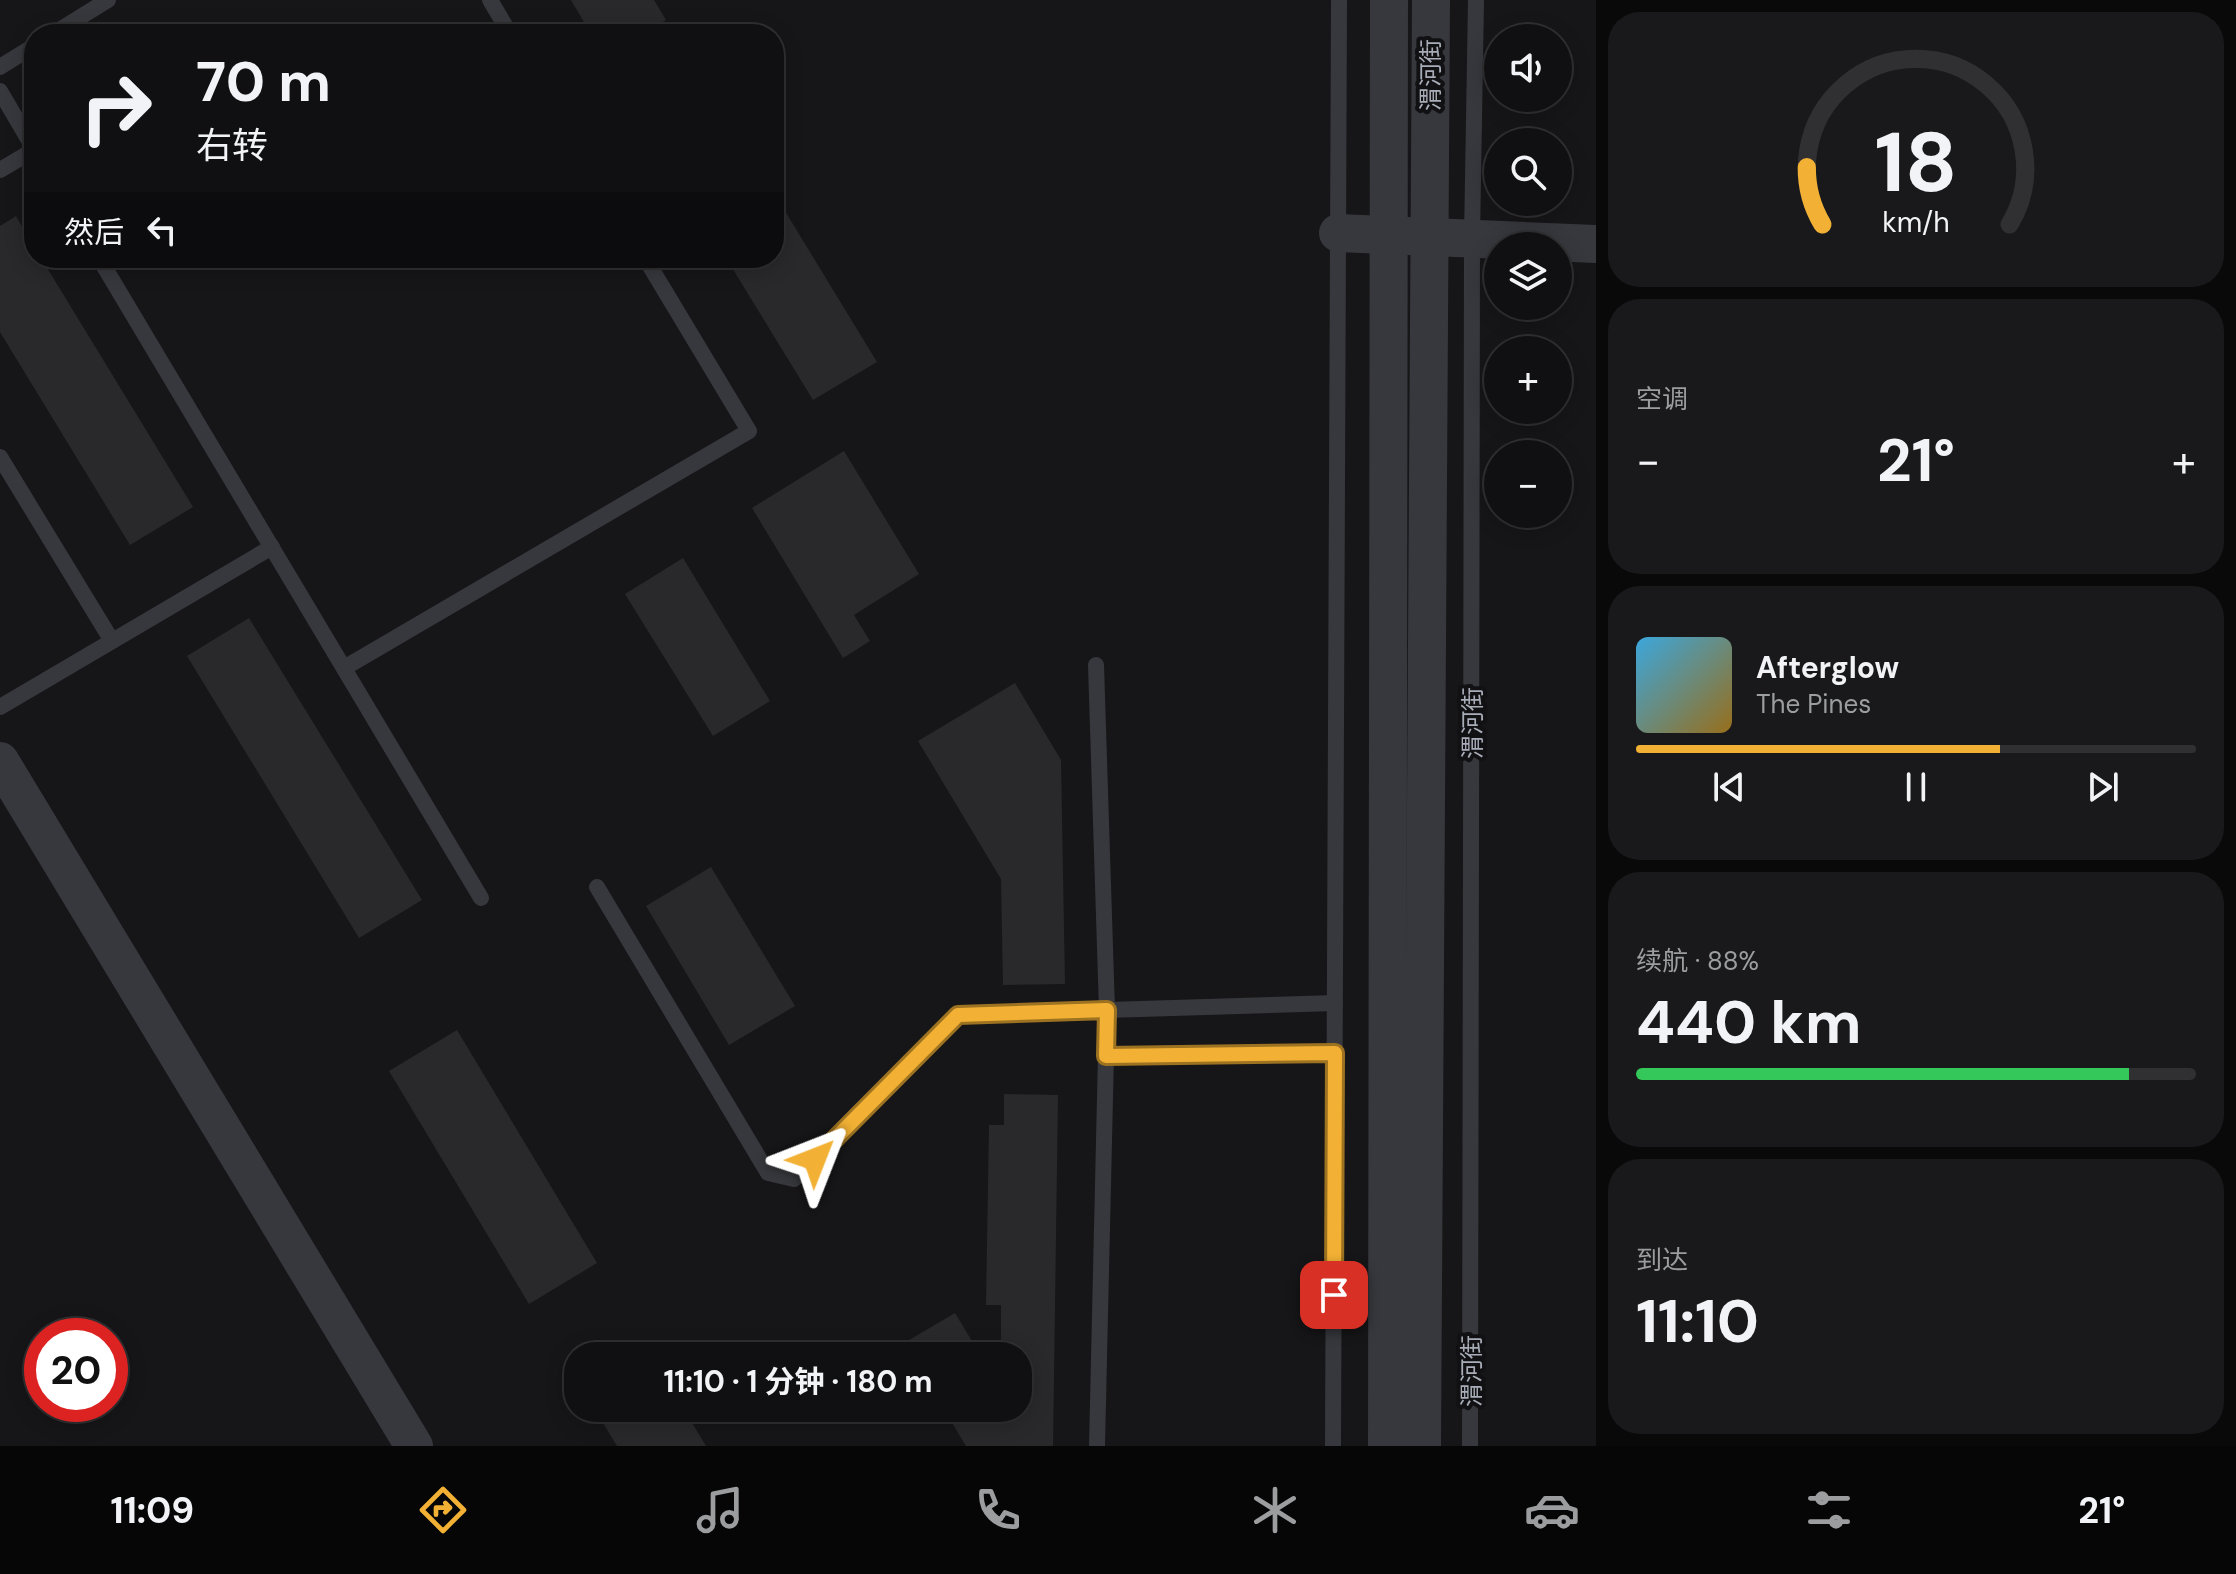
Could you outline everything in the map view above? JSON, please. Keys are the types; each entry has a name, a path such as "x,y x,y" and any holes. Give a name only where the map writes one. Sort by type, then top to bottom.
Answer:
{"street":[{"name":"渭河街","path":"1387,1446 1389,0"},
{"name":"渭河街","path":"1422,1446 1431,0"},
{"path":"1338,233 1596,244"},
{"path":"0,761 414,1446"}],"lane":[{"path":"69,24 108,0"},
{"path":"490,0 504,24"},
{"path":"1333,1446 1339,0"},
{"name":"渭河街","path":"1470,1446 1472,239 1476,0"},
{"path":"0,67 24,52"},
{"path":"0,91 24,132"},
{"path":"0,170 24,155"},
{"path":"105,268 481,898"},
{"path":"344,668 749,431 651,268"},
{"path":"0,457 112,641"},
{"path":"0,707 272,547"},
{"path":"1096,665 1107,1010 1097,1446"},
{"path":"597,887 768,1173 794,1179 958,1015 1335,1003"},
{"path":"1106,1056 1335,1053"}],"building":[{"path":"571,0 654,0 666,20 659,24 585,24"},
{"path":"784,209 877,362 813,400 732,268 784,268"},
{"path":"16,216 24,230 24,268 47,268 193,507 130,545 0,332 0,226"},
{"path":"844,451 919,574 854,615 870,641 843,658 752,508"},
{"path":"683,558 770,701 713,736 625,594"},
{"path":"249,618 422,900 359,938 187,656"},
{"path":"1015,683 1061,760 1065,984 1003,985 1001,879 918,741"},
{"path":"711,867 795,1006 729,1045 646,906"},
{"path":"457,1030 597,1263 529,1304 389,1071"},
{"path":"1004,1094 1058,1095 1053,1446 966,1446 951,1422 1032,1422 1032,1342 1001,1342 1001,1305 986,1305 989,1125 1004,1125"},
{"path":"955,1313 973,1342 906,1342"},
{"path":"602,1422 691,1422 706,1446 617,1446"}],"route":[{"path":"815,1159 958,1015 1107,1010 1106,1056 1335,1053 1334,1295"}]}
